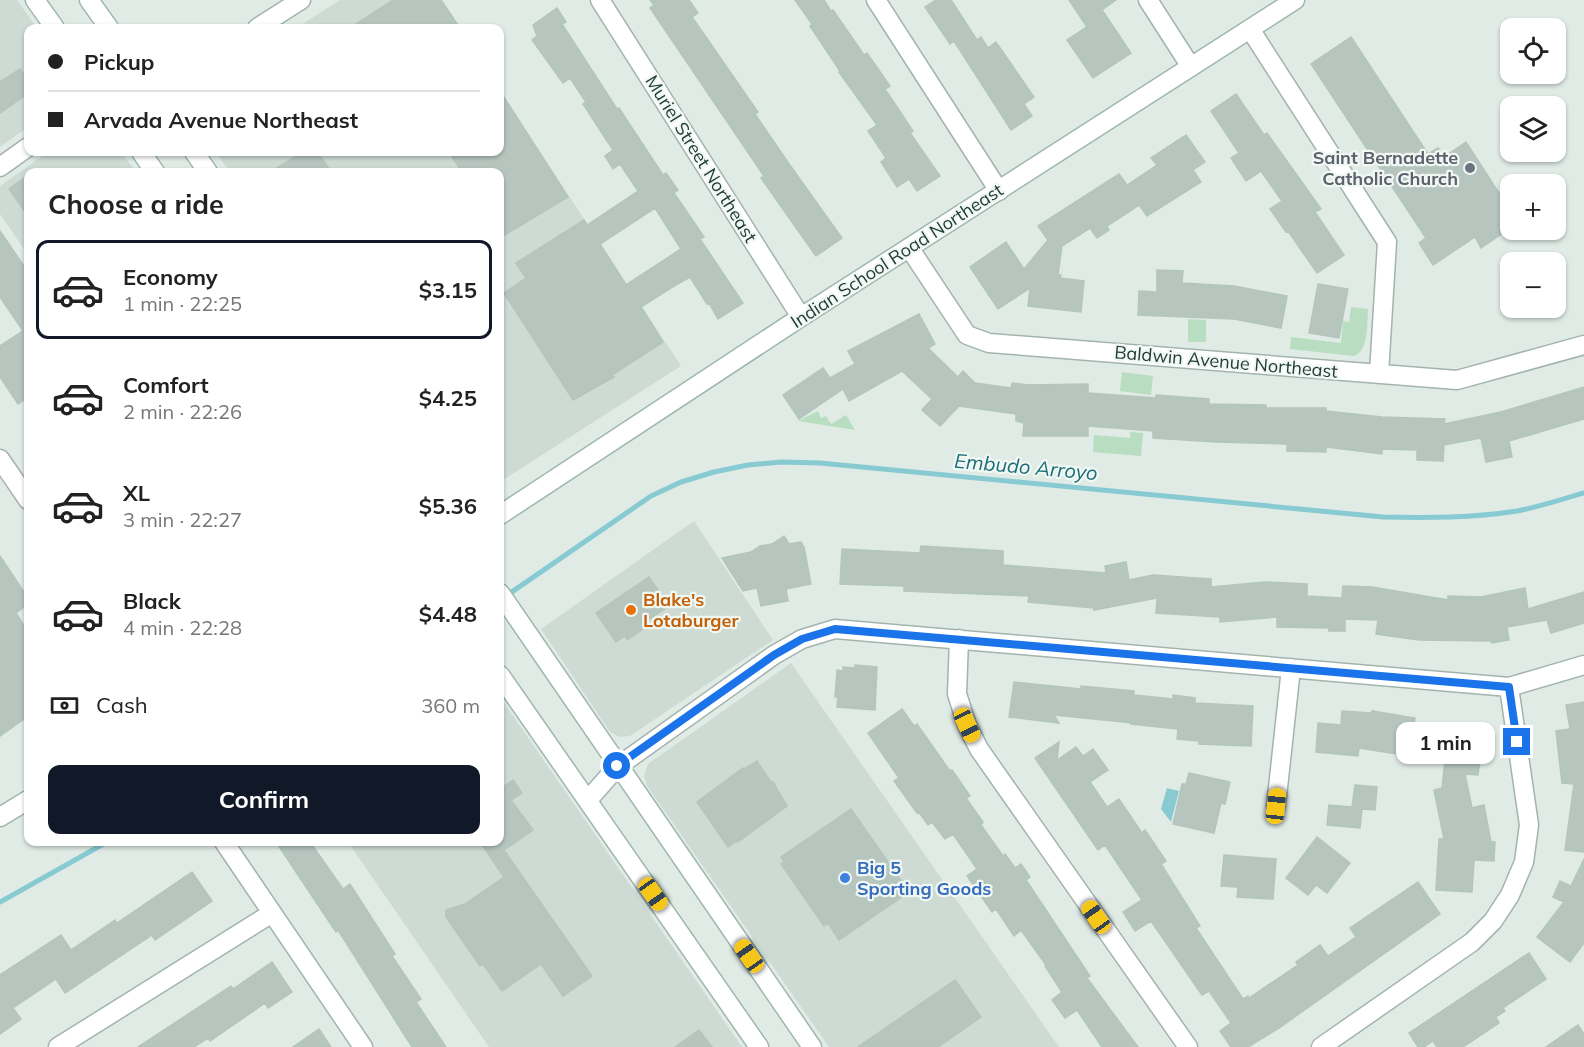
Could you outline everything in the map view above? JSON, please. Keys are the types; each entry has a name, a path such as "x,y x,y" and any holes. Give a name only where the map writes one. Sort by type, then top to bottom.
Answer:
{"street":[{"path":"35,0 52,24"},
{"path":"89,0 106,24"},
{"path":"263,24 301,0"},
{"name":"Muriel Street Northeast","path":"600,0 801,317"},
{"path":"876,0 999,191"},
{"path":"1148,0 1191,67"},
{"name":"Indian School Road Northeast","path":"504,512 801,317 1295,0"},
{"path":"1250,29 1388,242 1379,374"},
{"path":"0,167 24,150"},
{"name":"Baldwin Avenue Northeast","path":"910,249 967,335 989,343 1457,380 1584,345"},
{"path":"0,459 24,494"},
{"path":"504,599 812,1047"},
{"path":"588,800 617,766 774,655 802,639 835,629 1509,687 1584,665"},
{"path":"960,639 957,694 967,725 979,750 1188,1047"},
{"path":"1276,806 1291,668"},
{"path":"504,681 759,1047"},
{"path":"1321,1047 1472,942 1493,921 1510,895 1524,862 1529,825 1509,687"},
{"path":"0,817 24,802"},
{"path":"227,846 363,1047"},
{"path":"58,1047 272,913"}],"shaded area":[{"path":"0,0 17,0 34,24 24,24 24,130 0,147"},
{"path":"340,0 441,0 457,24 302,24"},
{"path":"504,97 681,366 504,479 504,168 227,168 218,156 504,156"},
{"path":"42,156 124,156 133,168 25,168"},
{"path":"24,169 24,249 0,214 0,186"},
{"path":"694,521 773,640 630,736 620,737 610,732 541,629"},
{"path":"791,663 1059,1047 829,1047 647,786 644,776 648,764"},
{"path":"504,703 742,1047 489,1047 351,846 504,846"}],"green space":[{"path":"1351,307 1368,309 1365,343 1359,353 1354,356 1290,349 1291,337 1341,343 1343,321 1349,322"},
{"path":"1188,319 1206,320 1206,342 1188,342"},
{"path":"1122,372 1153,376 1151,395 1120,391"},
{"path":"818,411 821,418 826,416 831,424 846,415 855,430 798,421"},
{"path":"1130,432 1143,433 1141,456 1093,452 1094,435 1130,438"}],"water":[{"path":"1167,788 1179,791 1171,822 1161,809"}],"building":[{"path":"393,0 441,0 457,24 356,24"},
{"path":"650,0 689,0 698,13 692,17 758,112 755,114 842,238 816,256 761,178 764,176 650,8 654,5"},
{"path":"795,0 824,0 831,11 833,10 864,55 867,53 890,86 885,89 913,131 910,133 940,176 917,191 909,179 897,187 881,162 886,158 868,131 877,125 839,72 810,26 812,24"},
{"path":"936,0 951,0 977,40 981,37 988,48 996,42 1034,97 1024,104 1032,116 1011,130 954,41 950,44 925,7"},
{"path":"1069,0 1116,0 1102,10 1131,53 1093,78 1067,40 1087,27"},
{"path":"557,8 566,22 562,24 617,109 619,108 663,175 666,173 678,190 674,193 704,237 700,239 743,303 718,319 690,277 674,286 641,307 663,342 612,375 614,377 573,400 504,293 526,278 516,263 584,220 587,225 638,191 620,164 613,169 605,156 613,150 583,104 586,102 570,78 563,83 532,40 537,36 533,25","holes":["655,208 681,249 626,285 600,244"]},
{"path":"1351,37 1428,154 1438,148 1444,157 1466,142 1500,195 1500,235 1481,248 1475,237 1433,265 1419,243 1426,238 1311,64"},
{"path":"20,69 24,75 24,96 0,113 0,82"},
{"path":"1236,94 1264,135 1267,133 1321,209 1315,212 1344,255 1317,273 1270,209 1282,201 1261,171 1246,181 1231,158 1239,153 1211,111"},
{"path":"504,97 568,197 504,236 504,168 459,168 452,156 504,156"},
{"path":"1186,135 1205,162 1193,170 1201,182 1147,216 1139,205 1107,226 1109,230 1097,238 1090,228 1062,246 1058,275 1061,275 1060,278 1084,281 1081,312 1028,306 1030,288 998,309 970,267 1006,242 1024,269 1048,240 1038,226 1119,174 1127,185 1157,165 1151,158"},
{"path":"296,156 321,156 328,168 277,168"},
{"path":"24,178 24,210 9,189"},
{"path":"0,231 24,266 24,400 18,404 0,377 0,346 23,331 0,297"},
{"path":"1157,270 1183,271 1182,283 1234,286 1287,296 1281,328 1234,319 1138,315 1139,291 1157,292"},
{"path":"1318,284 1348,289 1339,338 1309,333"},
{"path":"919,314 935,344 928,348 958,377 963,371 975,383 1011,388 1012,383 1088,384 1088,393 1209,399 1209,404 1266,405 1266,408 1326,408 1326,411 1382,417 1445,419 1444,424 1501,412 1584,387 1584,419 1509,441 1512,457 1486,462 1481,438 1444,445 1443,461 1417,460 1417,450 1382,449 1382,454 1326,447 1326,452 1287,451 1287,444 1153,438 1153,431 1088,426 1088,436 1023,436 1024,423 1016,421 1016,414 959,406 940,426 922,410 932,399 902,371 849,401 843,389 799,419 783,395 823,368 830,378 855,364 848,351"},
{"path":"784,536 789,544 801,542 804,547 811,584 786,589 788,601 761,606 757,588 743,591 722,558 751,552 760,546 772,544"},
{"path":"921,546 1003,551 1003,565 1106,573 1105,566 1126,562 1129,580 1153,575 1211,579 1211,587 1265,582 1307,584 1307,596 1342,598 1343,586 1372,587 1448,600 1448,596 1481,597 1525,588 1528,609 1584,592 1584,623 1551,633 1547,620 1507,627 1509,640 1492,643 1491,641 1419,640 1376,634 1378,620 1345,619 1345,631 1329,631 1329,628 1277,627 1277,617 1220,622 1220,617 1156,613 1157,598 1094,610 1094,608 1028,602 1029,596 904,591 904,586 840,584 842,549 920,553"},
{"path":"0,556 24,592 24,607 16,613 24,626 24,719 0,736"},
{"name":"Blake's Lotaburger","path":"649,577 660,593 658,595 666,608 643,623 646,627 627,640 625,636 616,642 596,613"},
{"path":"855,665 877,667 875,710 837,707 838,697 835,697 837,670 843,671 843,667 855,668"},
{"path":"1014,682 1081,689 1081,686 1134,691 1134,695 1173,699 1173,695 1195,698 1195,703 1253,706 1251,746 1199,744 1199,741 1177,739 1178,729 1130,724 1133,723 1054,715 1059,723 1009,717"},
{"path":"1584,702 1584,852 1565,850 1574,784 1562,783 1556,731 1570,729 1566,705"},
{"path":"902,709 914,726 917,724 970,796 966,798 983,822 981,825 1003,856 1005,854 1015,868 1021,864 1030,877 1026,880 1090,976 1087,978 1138,1047 1102,1047 1077,1010 1065,1018 1052,1000 1062,992 1046,965 1021,930 1014,936 996,909 992,912 967,876 977,869 953,834 945,839 932,822 928,825 894,781 899,778 868,733"},
{"path":"1342,711 1372,713 1372,711 1415,718 1409,756 1359,748 1358,756 1316,752 1318,723 1341,725"},
{"path":"1448,731 1483,735 1478,775 1465,774 1472,808 1484,805 1491,842 1495,842 1494,861 1474,860 1472,892 1436,890 1439,839 1444,839 1434,790 1442,788"},
{"path":"1059,742 1057,760 1076,747 1083,756 1093,749 1108,770 1090,782 1107,807 1119,799 1142,833 1145,830 1166,861 1161,864 1200,926 1196,928 1243,999 1248,996 1249,998 1298,965 1296,962 1320,945 1328,956 1356,937 1350,928 1418,882 1440,914 1279,1028 1248,1047 1231,1047 1220,1031 1231,1023 1209,991 1202,995 1151,921 1135,931 1123,912 1142,900 1105,845 1098,850 1035,758"},
{"path":"757,761 787,806 728,847 697,802 743,768"},
{"path":"1189,773 1230,782 1225,804 1221,803 1214,833 1173,824 1182,784 1186,784"},
{"path":"513,780 522,793 511,800 533,830 504,850 592,976 563,996 541,964 502,991 483,964 480,966 446,917 446,910 465,904 504,877 483,846 504,846 504,786"},
{"path":"1355,785 1377,787 1375,810 1362,809 1360,828 1327,825 1329,805 1352,807"},
{"name":"Big 5 Sporting Goods","path":"851,809 909,892 839,940 828,923 824,926 781,864 784,862 781,857"},
{"path":"1317,837 1350,863 1327,893 1316,885 1308,895 1286,878"},
{"path":"279,846 313,846 343,889 350,884 395,954 392,956 421,999 416,1002 446,1047 412,1047 338,930 336,932"},
{"path":"1224,855 1276,859 1273,899 1237,897 1238,887 1221,886"},
{"path":"1584,859 1584,943 1570,962 1537,937 1564,902 1553,897 1560,881 1571,886"},
{"path":"192,872 212,901 155,940 152,935 65,993 56,979 13,1008 21,1019 0,1034 0,975 61,935 71,950 115,920 117,923"},
{"path":"1529,953 1546,979 1503,1008 1505,1011 1496,1017 1499,1023 1463,1047 1437,1047 1433,1041 1424,1047 1418,1047 1409,1033"},
{"path":"272,962 292,992 268,1008 265,1003 210,1041 208,1038 194,1047 138,1047 231,986 233,989"},
{"path":"955,980 981,1017 938,1047 858,1047"},
{"path":"1578,1025 1584,1034 1584,1047 1546,1047"},
{"path":"319,1029 331,1047 293,1047"},
{"path":"699,1030 712,1047 675,1047"}],"waterway":[{"name":"Embudo Arroyo","path":"506,596 651,496 681,482 748,465 781,462 820,463 1383,517 1450,517 1517,511 1584,493"},
{"name":"Embudo Arroyo","path":"0,902 100,846"}],"place":[{"name":"Saint Bernadette Catholic Church","path":"1470,168"},
{"name":"Blake's Lotaburger","path":"631,610"},
{"name":"Big 5 Sporting Goods","path":"845,878"}],"route":[{"path":"617,766 774,655 802,639 835,629 1509,687 1517,742"}]}
